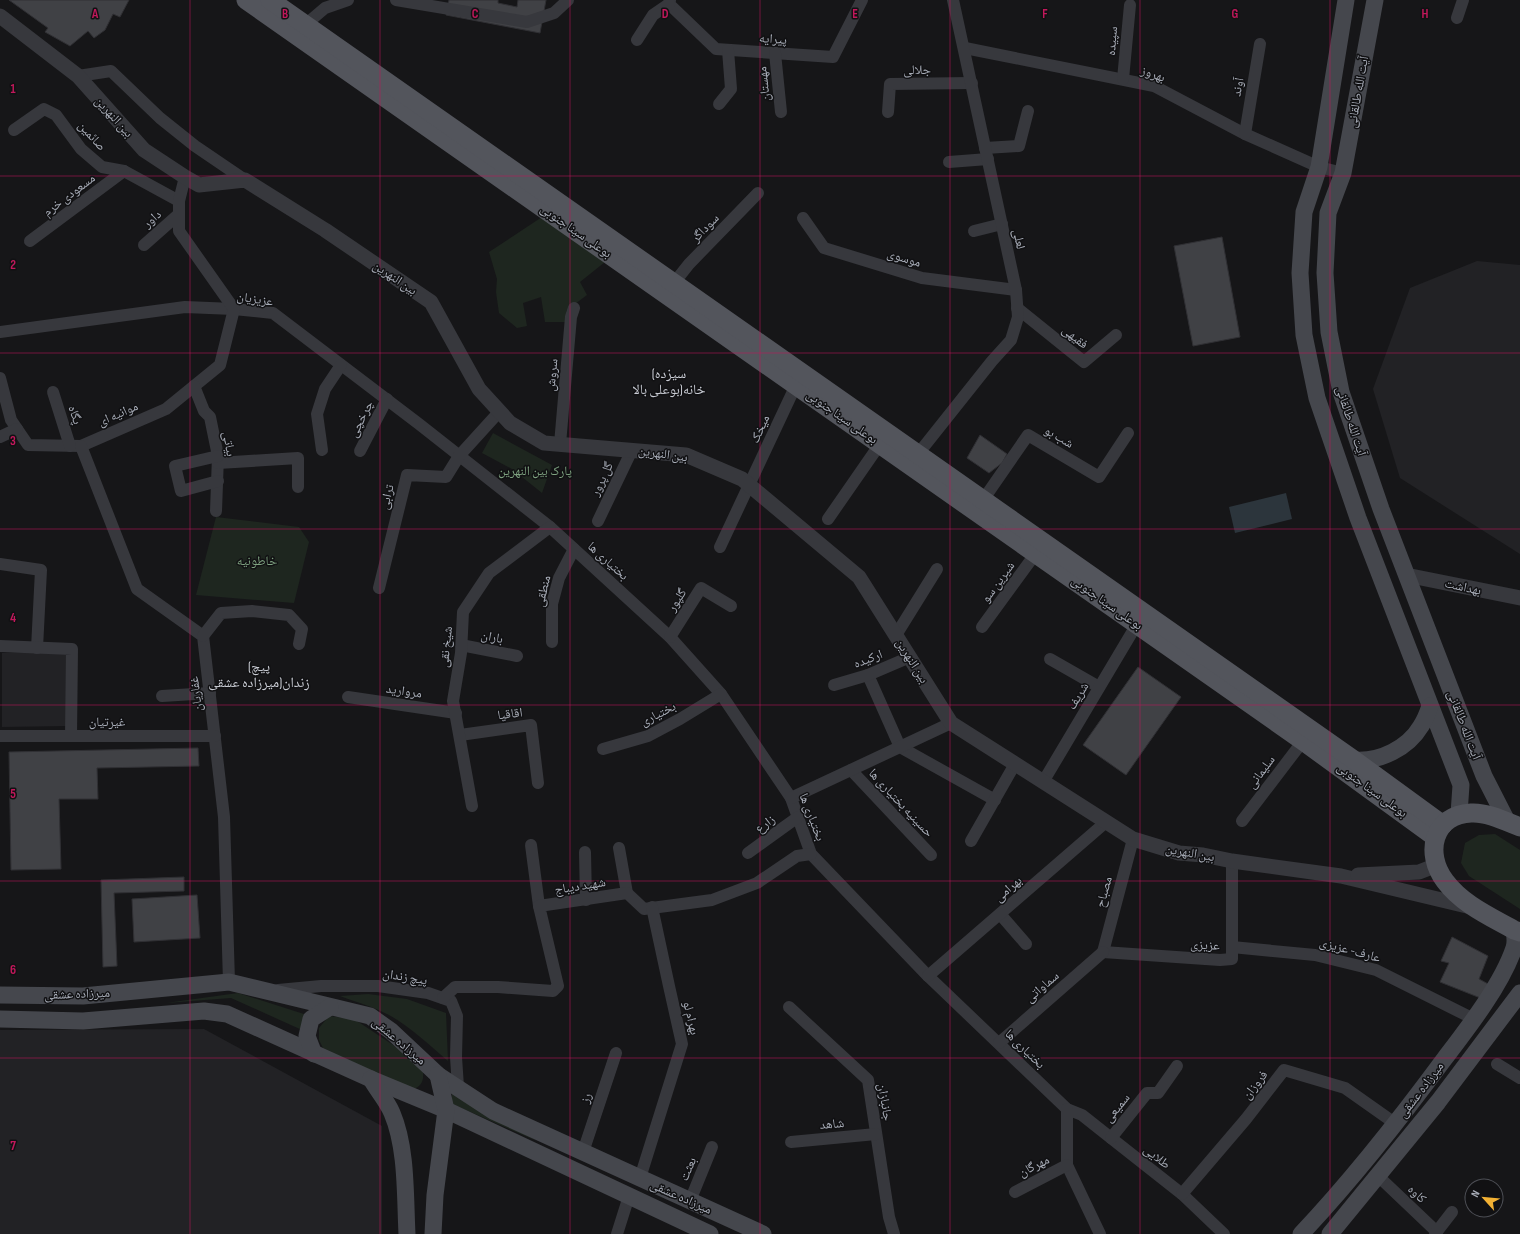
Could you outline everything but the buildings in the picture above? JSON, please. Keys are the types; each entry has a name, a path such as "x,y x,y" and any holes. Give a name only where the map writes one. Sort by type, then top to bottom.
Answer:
{"main road":[{"name":"بوعلی سینا جنوبی","path":"246,0 1303,740 1439,831"},
{"name":"بوعلی سینا جنوبی","path":"270,0 1354,760 1439,831"},
{"name":"آیت الله طالقانی","path":"1346,0 1319,167 1304,212 1300,273 1304,335 1317,398 1358,518 1462,785 1459,814"},
{"name":"آیت الله طالقانی","path":"1375,0 1343,173 1328,213 1325,273 1329,332 1341,392 1381,509 1484,776 1513,824"},
{"path":"1421,682 1444,672"},
{"path":"1354,760 1364,761 1386,755 1406,743 1421,726 1430,706"},
{"path":"1513,824 1486,814 1472,812 1459,814 1450,819 1439,831 1433,847 1437,865 1444,880 1473,907 1517,931"},
{"name":"میرزاده عشقی","path":"1301,1234 1325,1209 1396,1124 1474,1019 1497,982 1514,948 1517,931"},
{"name":"میرزاده عشقی","path":"0,995 83,996 229,982 370,1016 391,1031 438,1074 493,1111 762,1234"},
{"name":"میرزاده عشقی","path":"1330,1234 1438,1102 1520,993"},
{"path":"82,1021 83,996"},
{"path":"314,1054 307,1036 311,1019 330,1006"},
{"name":"میرزاده عشقی","path":"0,1019 82,1021 204,1011 227,1014 370,1079 446,1110 710,1234"},
{"path":"432,1234 435,1195 446,1110 438,1074"},
{"path":"370,1079 392,1112 400,1137 407,1234"}],"street":[{"path":"305,25 325,8 348,0"},
{"path":"396,0 527,22 554,13 568,0"},
{"name":"پیرایه","path":"670,2 716,49 833,57 862,0"},
{"name":"لعلی","path":"918,454 987,367 1011,340 1018,317 1016,290 965,48 953,0"},
{"path":"1457,18 1463,0"},
{"path":"638,40 653,14 670,2"},
{"name":"سپیده","path":"1123,79 1130,5"},
{"name":"بین النهرین","path":"0,16 78,76 144,150 184,178 199,186 245,180 325,230 432,302 479,389 510,424 544,443 686,455 742,479 859,577 951,723 1133,839 1179,853 1203,855 1232,861 1341,876"},
{"name":"آوند","path":"1245,134 1260,44"},
{"name":"بهروز","path":"965,48 1154,86 1245,134 1319,167 1343,173"},
{"path":"719,104 731,89 728,50"},
{"name":"مهستان","path":"775,54 781,112"},
{"path":"78,76 111,71 160,118 195,146 245,180"},
{"name":"جلالی","path":"888,112 890,84 972,83"},
{"name":"صائمین","path":"14,130 44,109 56,115 81,148 102,167 124,171 179,201"},
{"path":"949,162 1019,146 1028,111"},
{"name":"مسعودی خرم","path":"30,241 124,171"},
{"path":"184,178 179,201 179,231 234,309"},
{"name":"سوداگر","path":"674,283 689,264 758,193"},
{"name":"داور","path":"144,244 179,214"},
{"name":"موسوی","path":"803,218 824,248 922,278 1016,290"},
{"path":"974,231 1002,224"},
{"name":"عزیزیان","path":"0,332 185,307 234,309 273,313 459,456"},
{"name":"سروش","path":"560,444 571,317 574,308"},
{"name":"فقیهی","path":"1017,308 1084,362 1116,335"},
{"name":"موانیه ای","path":"0,378 10,420 28,445 76,446 166,409 220,365 234,309"},
{"path":"322,450 317,414 325,389 341,365"},
{"name":"بیاتی","path":"194,386 204,411 210,417 218,459 216,511"},
{"name":"میخک","path":"720,547 796,386"},
{"name":"پگاه","path":"53,392 76,446"},
{"name":"چرخچی","path":"360,451 386,399"},
{"path":"459,456 499,412"},
{"path":"0,437 17,429"},
{"name":"شب بو","path":"983,500 1028,435 1098,477 1128,433"},
{"path":"828,519 880,444"},
{"path":"76,446 137,589 203,636 221,613 252,611 289,615 302,629 299,644"},
{"name":"گل پرور","path":"598,521 632,450"},
{"name":"بختیاری ها","path":"459,456 550,527 670,637 721,694 791,798 811,854 928,976 1067,1109"},
{"name":"ترابی","path":"379,588 407,475 446,477 459,456"},
{"path":"218,481 180,491 175,466 218,459 298,458 298,487"},
{"name":"شیخ نقی","path":"472,806 453,701 461,645 463,612 489,573 550,527"},
{"name":"منطقی","path":"552,642 552,604 559,578 574,549"},
{"name":"شیرین سو","path":"982,627 1036,553"},
{"path":"0,564 41,570 37,648"},
{"path":"896,636 937,569"},
{"name":"بهداشت","path":"1406,575 1520,598"},
{"name":"گلپور","path":"670,637 702,588 731,606"},
{"name":"شریف","path":"1043,782 1137,624"},
{"name":"غفاریان","path":"203,636 224,817 229,982"},
{"name":"باران","path":"461,645 517,656"},
{"path":"0,646 72,649 71,736"},
{"name":"ارکیده","path":"834,685 868,675 910,657"},
{"path":"1050,659 1099,688"},
{"path":"868,675 900,747 995,800"},
{"path":"162,696 210,694"},
{"name":"بختیاری","path":"603,749 648,736 680,719 721,694"},
{"name":"مروارید","path":"348,697 456,712"},
{"path":"791,798 951,723"},
{"name":"اقاقیا","path":"460,735 530,725 538,783"},
{"name":"غیرتیان","path":"0,736 215,736"},
{"name":"سلیمانی","path":"1242,821 1303,740"},
{"path":"971,841 1015,764"},
{"name":"حسینیه بختیاری ها","path":"851,770 931,855"},
{"name":"زارع","path":"748,853 798,816"},
{"name":"بهرامی","path":"928,976 1106,822"},
{"name":"مصباح","path":"1103,952 1133,839"},
{"path":"531,845 539,906"},
{"path":"619,848 627,893 644,909 712,900 757,883 797,856 811,854"},
{"path":"585,852 586,900"},
{"name":"عزیزی","path":"1103,952 1232,960 1232,861"},
{"path":"1341,876 1419,872 1437,865"},
{"path":"1341,876 1473,907"},
{"name":"شهید دیباج","path":"443,998 456,987 498,987 553,991 558,986 539,906 627,893"},
{"name":"بهرام لو","path":"640,1178 682,1044 652,907"},
{"path":"1000,914 1026,944"},
{"name":"عارف- عزیزی","path":"1232,947 1315,955 1376,970 1474,1019"},
{"name":"سماواتی","path":"999,1043 1103,952"},
{"name":"پیچ زندان","path":"267,991 322,986 378,986 428,994 451,1001 457,1016 456,1057 458,1087"},
{"name":"جانبازان","path":"789,1007 868,1080 889,1218 894,1234"},
{"name":"رز","path":"584,1152 616,1052"},
{"path":"1497,1064 1520,1078"},
{"name":"سمیعی","path":"1111,1138 1146,1093 1158,1093 1177,1066"},
{"name":"فروزان","path":"1182,1194 1246,1119 1284,1070 1345,1088 1396,1124"},
{"path":"1067,1109 1067,1165 1100,1234"},
{"name":"طلایی","path":"1067,1109 1082,1116 1182,1194 1224,1234"},
{"name":"شاهد","path":"791,1142 876,1134"},
{"name":"بعثت","path":"690,1201 712,1147"},
{"name":"مهرگان","path":"1015,1192 1067,1165"},
{"name":"کاوه","path":"1378,1176 1436,1233"},
{"path":"617,1234 629,1196"},
{"path":"1436,1233 1452,1212"}],"shaded area":[{"path":"1477,261 1520,265 1520,554 1400,478 1373,389 1410,288"},
{"path":"1286,493 1292,519 1235,533 1229,507"},
{"path":"66,652 67,726 2,727 2,653"},
{"path":"204,1029 382,1126 382,1234 0,1234 0,1030"}],"green space":[{"path":"542,217 605,262 580,282 587,295 567,310 565,322 545,322 541,297 523,303 527,326 517,328 499,313 496,292 497,279 489,252"},
{"name":"پارک بین النهرین","path":"493,433 552,465 542,493 512,469 482,453"},
{"name":"خاطونیه","path":"216,517 299,527 309,542 294,603 196,595"},
{"path":"1495,834 1520,850 1520,909 1469,876 1461,863 1465,843 1479,835"},
{"path":"238,993 307,1015 302,1030 231,998 166,1003"},
{"path":"368,994 407,999 446,1013 448,1061 420,1036 389,1015 340,996"},
{"path":"329,1016 354,1019 405,1053 423,1072 423,1078 418,1087 412,1090 323,1048 319,1040 319,1028"},
{"path":"452,1092 537,1141 452,1104"}],"district":[{"name":"(سیزده خانه(بوعلی بالا","path":"669,382"},
{"name":"(پیچ زندان(میرزاده عشقی","path":"259,674"}]}
